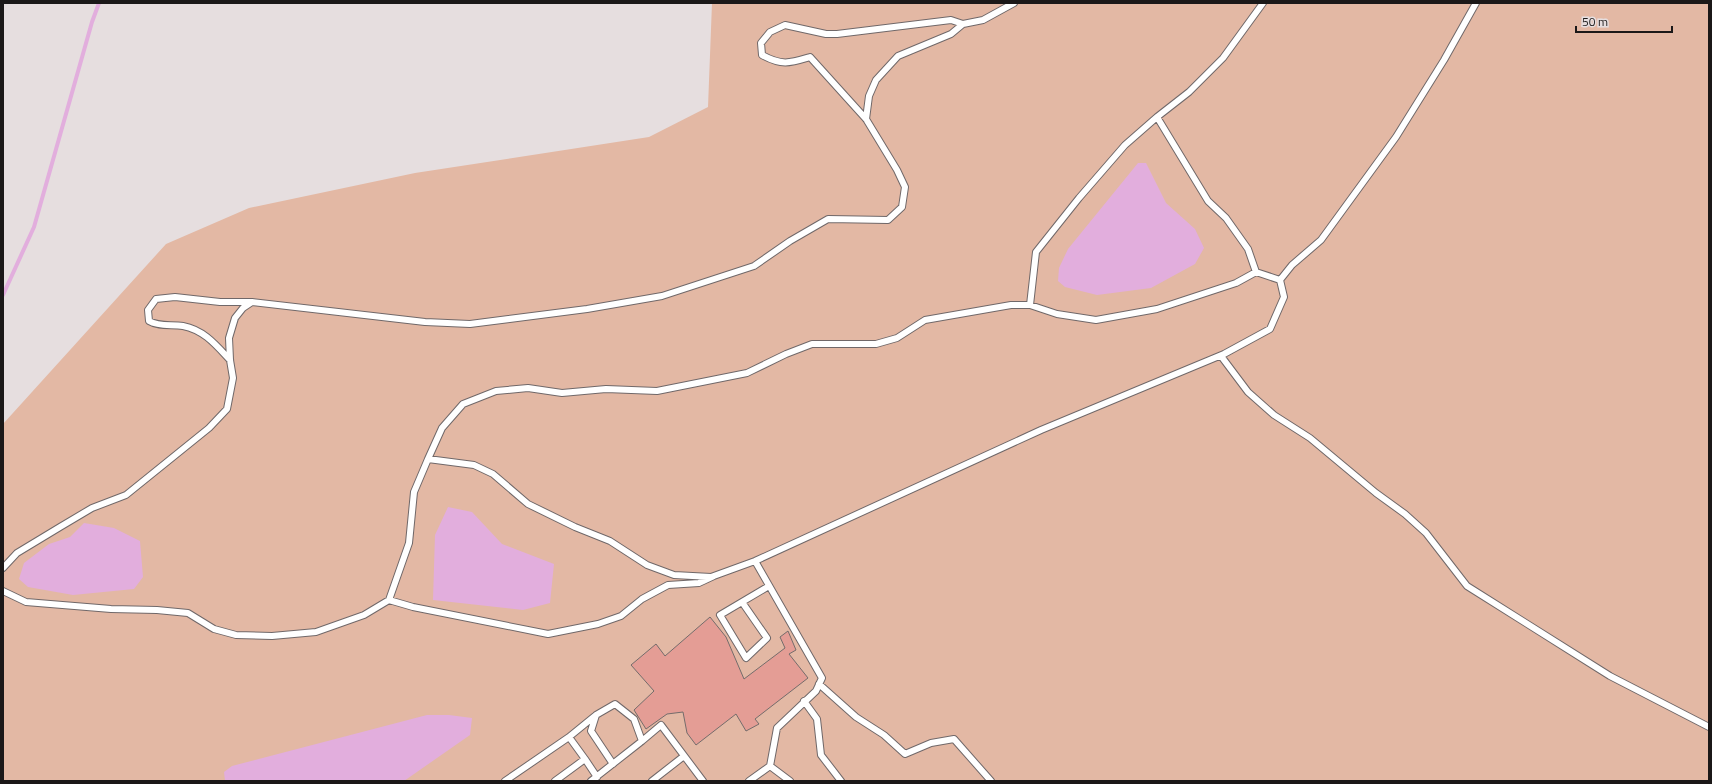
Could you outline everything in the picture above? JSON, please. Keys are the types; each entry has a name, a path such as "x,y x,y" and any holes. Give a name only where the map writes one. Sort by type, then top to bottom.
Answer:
{"lane":[{"path":"866,119 869,96 876,80 898,56 951,34 963,24 983,20 1014,3"},
{"path":"1030,305 1036,252 1078,198 1125,145 1189,92 1223,58 1263,3"},
{"path":"1280,280 1292,265 1321,240 1396,137 1444,60 1476,3"},
{"path":"230,360 203,333 183,326 154,324 149,321 148,310 156,299 175,297 220,302 252,302 425,322 470,324 587,309 662,296 754,266 828,219 888,220 902,207 905,187 897,170 866,119 810,57 788,63 772,60 762,55 761,43 770,32 785,25 826,34 951,20 963,24"},
{"path":"1157,117 1208,201 1226,218 1248,249 1256,272"},
{"path":"3,591 26,602 111,609 157,610 188,614 214,629 236,635 272,636 316,632 364,614 390,600 409,543 414,492 442,428 463,404 496,391 528,388 562,393 606,389 657,391 747,373 786,354 812,344 876,344 897,338 925,320 1011,305 1030,305 1057,314 1096,320 1157,309 1236,283 1256,272 1280,280"},
{"path":"390,600 413,608 548,634 598,624 621,616 642,599 668,586 699,583 755,561 1042,430 1221,356 1270,329 1284,297 1280,280"},
{"path":"3,568 17,553 92,508 126,496 209,428 227,409 233,378 229,338 235,318 243,308 252,302"},
{"path":"1221,356 1248,392 1274,415 1310,438 1405,514 1426,533 1466,586 1610,676 1709,727"},
{"path":"428,459 474,465 493,474 528,504 575,527 610,541 647,565 674,575 714,576"},
{"path":"749,781 770,766 777,728 816,691 822,678 755,561"},
{"path":"742,602 767,638 746,658 720,615 769,586"},
{"path":"819,684 856,717 884,735 905,754 931,743 954,739 991,781"},
{"path":"804,701 817,719 821,755 841,781"},
{"path":"505,781 569,737 596,715 615,704 634,719 642,741"},
{"path":"596,715 591,731 613,764"},
{"path":"591,781 661,725 703,781"},
{"path":"569,737 597,777"},
{"path":"652,781 684,756"},
{"path":"555,781 585,759"},
{"path":"770,766 790,781"}],"shaded area":[{"path":"712,3 1709,3 1709,781 3,781 3,424 166,244 249,208 415,173 649,137 708,107"},
{"path":"1138,163 1146,163 1166,203 1195,229 1204,248 1195,264 1151,288 1097,295 1065,287 1058,281 1059,268 1068,249"},
{"path":"448,507 472,512 502,544 554,564 550,603 523,610 433,600 435,535"},
{"path":"84,523 114,528 140,541 143,577 134,589 73,595 28,587 19,579 24,563 49,544 70,537"},
{"path":"427,715 449,715 472,718 470,735 404,781 225,781 224,772 232,766"}],"building":[{"path":"710,617 726,637 744,679 785,648 780,637 788,631 796,650 789,654 808,678 755,719 759,724 746,731 736,714 696,745 687,733 683,712 667,714 646,729 634,710 654,691 631,665 656,644 665,656"}],"waterway":[{"path":"3,295 34,227 92,22 99,3"}]}
